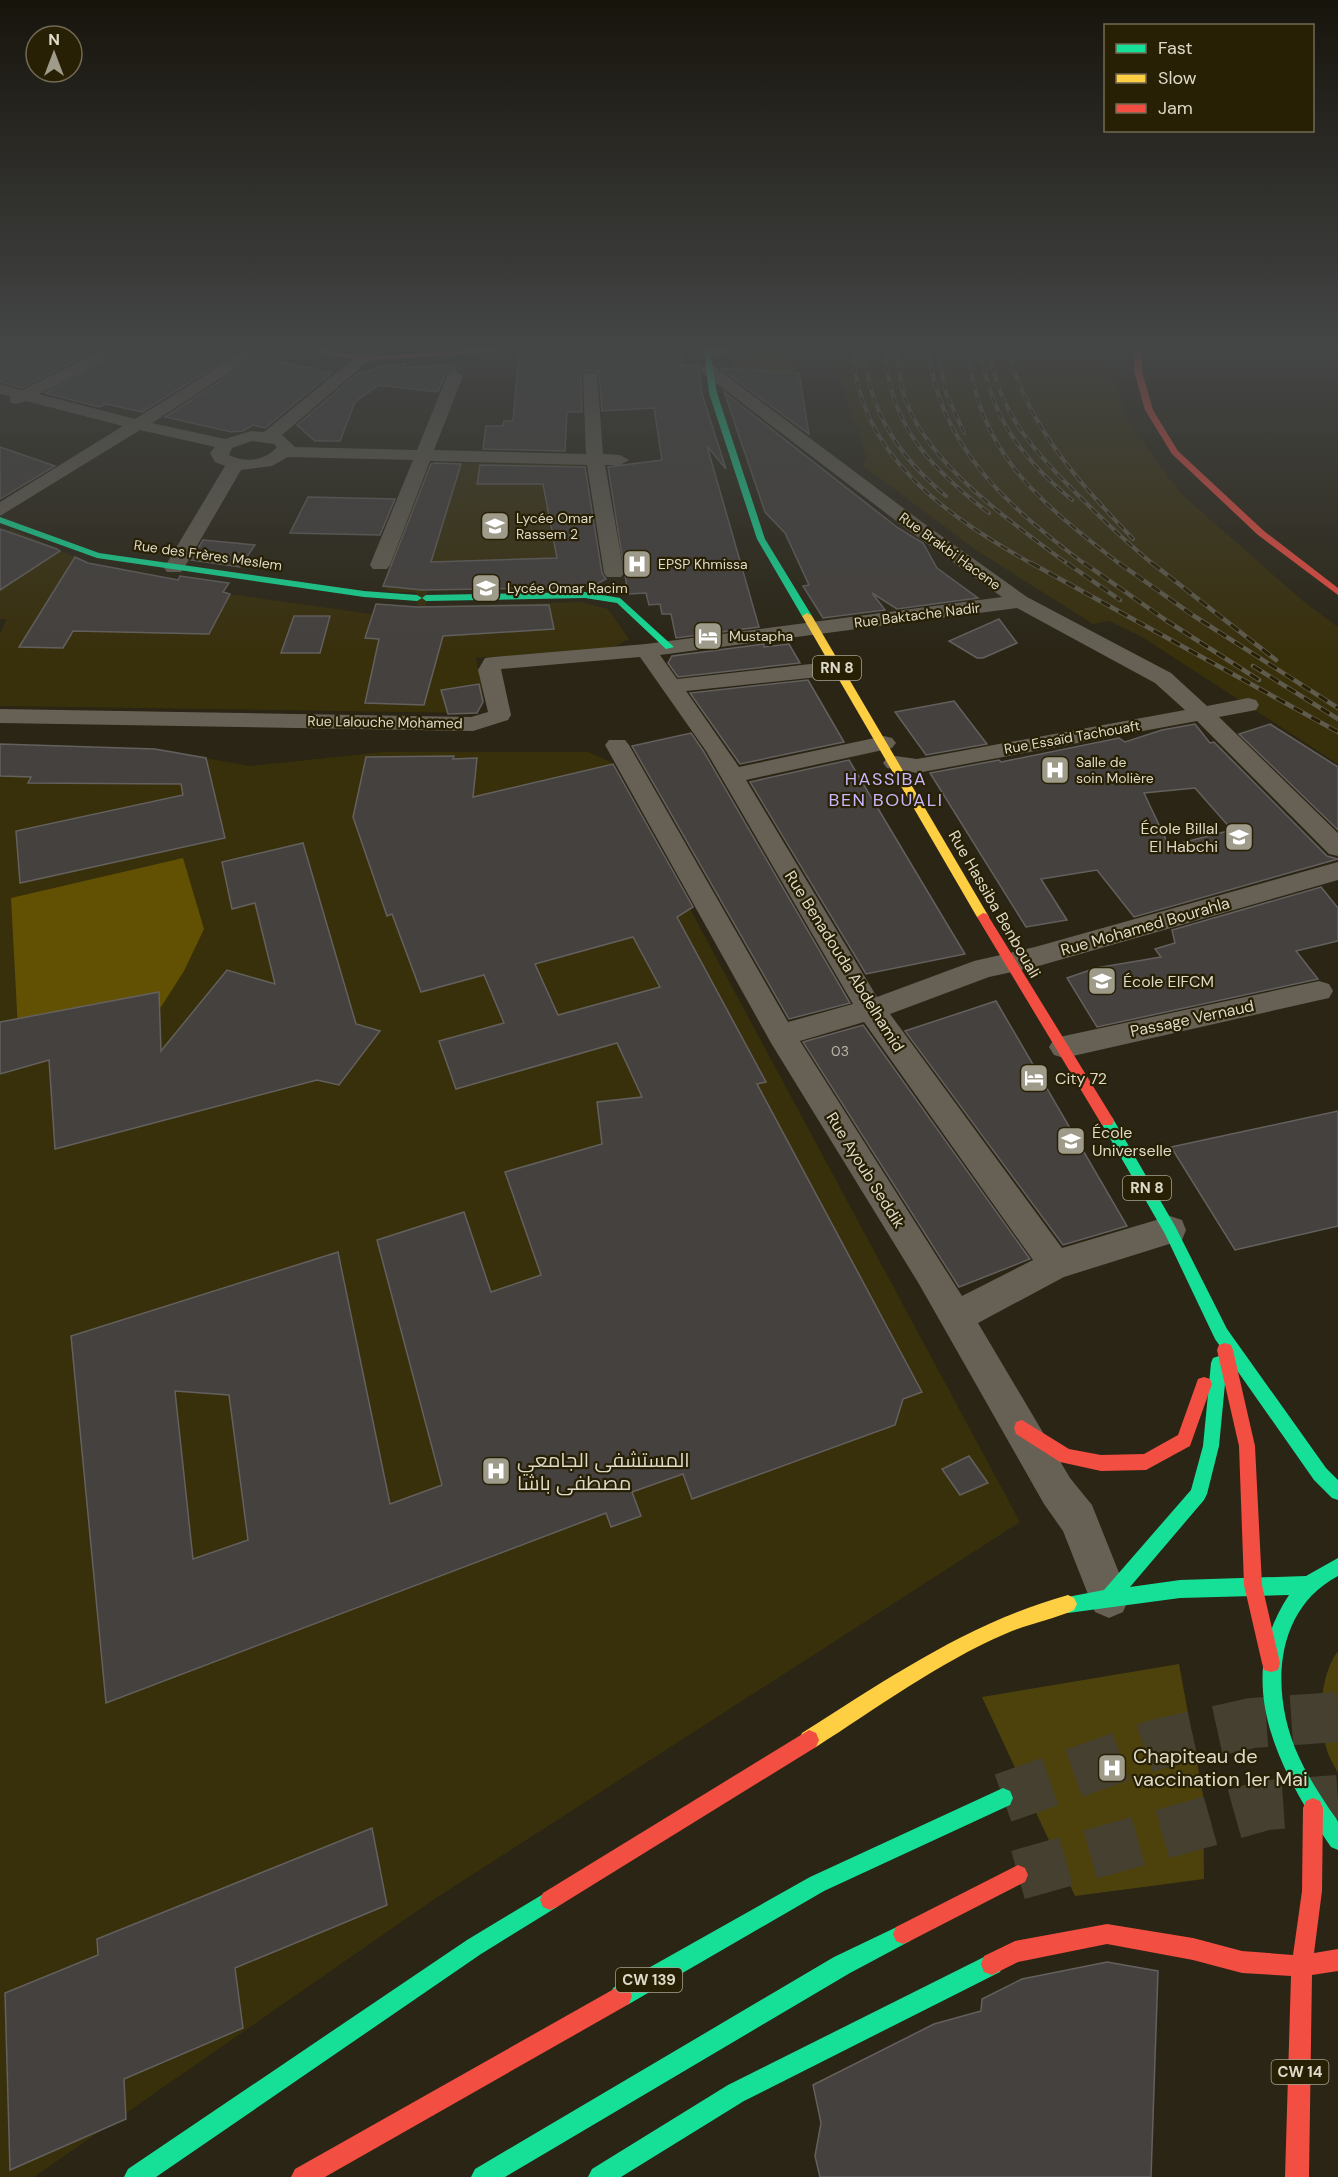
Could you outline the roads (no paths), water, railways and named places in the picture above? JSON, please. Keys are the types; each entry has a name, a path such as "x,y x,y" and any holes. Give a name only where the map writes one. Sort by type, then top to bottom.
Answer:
{"main road":[{"name":"Rue Hassiba Benbouali","path":"731,452 761,539 890,753 1009,963 1064,1047 1170,1230 1221,1334 1320,1474 1338,1492"},
{"path":"1174,452 1261,533 1338,592"},
{"name":"Rue des Frères Meslem","path":"0,520 97,555 364,594 422,598 585,595 620,601 658,648"},
{"name":"Rue Hassiba Benbouali","path":"1221,1334 1247,1446 1253,1585 1271,1663"},
{"path":"1022,1428 1066,1456 1101,1463 1146,1462 1184,1440 1221,1334"},
{"path":"1109,1598 1198,1494 1211,1446 1221,1334"},
{"path":"1320,1474 1338,1481"},
{"path":"1338,1567 1307,1585 1283,1619 1271,1663 1272,1697 1278,1733 1292,1771 1314,1808 1338,1840"},
{"path":"136,2177 474,1947 966,1644 1054,1607 1109,1598 1253,1585 1307,1585"},
{"name":"CW 139","path":"303,2177 817,1884 1004,1798"},
{"name":"CW 14","path":"1297,2177 1302,1966 1312,1891 1314,1808"},
{"path":"483,2177 842,1965 1018,1875"},
{"path":"600,2177 736,2092 1015,1952 1107,1934 1193,1949 1242,1962 1302,1966 1338,1960"}],"street":[{"path":"0,510 95,452"},
{"path":"220,452 221,458 235,464 258,464 284,452 620,460"},
{"path":"381,565 424,452"},
{"path":"595,452 614,573"},
{"name":"Rue Brakbi Hacene","path":"823,452 915,526 1020,601 1162,678 1202,713 1338,848"},
{"path":"174,568 235,464"},
{"name":"Rue Baktache Nadir","path":"813,628 1020,601"},
{"name":"Rue Lalouche Mohamed","path":"0,716 473,724 500,715 489,670 493,663 658,648 813,628"},
{"name":"Rue Benadouda Abdelhamid","path":"658,648 670,686 732,776 871,1010 1054,1266"},
{"path":"670,686 837,668"},
{"name":"Rue Essaïd Tachouaft","path":"732,776 890,753 917,766 1248,705"},
{"name":"Rue Ayoub Seddik","path":"616,746 782,1035 956,1317 1057,1491 1078,1520 1109,1598"},
{"name":"Rue Mohamed Bourahla","path":"782,1035 871,1010 984,968 1338,871"},
{"name":"Passage Vernaud","path":"1064,1047 1319,991"},
{"path":"956,1317 1054,1266 1170,1230"}],"tunnel":[{"path":"1003,1798 1157,1744 1252,1723 1338,1717"},
{"path":"1018,1875 1266,1805 1338,1800"}],"railway":[{"path":"890,452 913,480 941,504 1002,547 1034,565"},
{"path":"903,452 929,481 946,496"},
{"path":"924,452 949,480 989,513"},
{"path":"937,452 978,494 1069,565"},
{"path":"967,452 1006,498 1058,544 1086,565"},
{"path":"1002,452 1041,498 1121,565"},
{"path":"1023,452 1072,500"},
{"path":"1037,452 1085,502 1154,565"},
{"path":"1058,452 1093,496 1133,539"},
{"path":"1031,563 1338,732"},
{"path":"1067,563 1120,600"},
{"path":"1084,563 1167,621 1259,680"},
{"path":"1119,563 1194,616 1338,708"},
{"path":"1152,563 1276,660"},
{"path":"1253,666 1338,719"}],"place":[{"name":"Lycée Omar Rassem 2","path":"495,526"},
{"name":"EPSP Khmissa","path":"637,564"},
{"name":"Lycée Omar Racim","path":"486,588"},
{"name":"Mustapha","path":"708,636"},
{"name":"Salle de soin Molière","path":"1055,770"},
{"name":"École Billal El Habchi","path":"1239,837"},
{"name":"École EIFCM","path":"1102,981"},
{"name":"City 72","path":"1034,1078"},
{"name":"École Universelle","path":"1071,1141"},
{"name":"المستشفى الجامعي مصطفى باشا","path":"496,1471"},
{"name":"Chapiteau de vaccination 1er Mai","path":"1112,1768"}],"district":[{"name":"HASSIBA BEN BOUALI","path":"886,789"}]}
